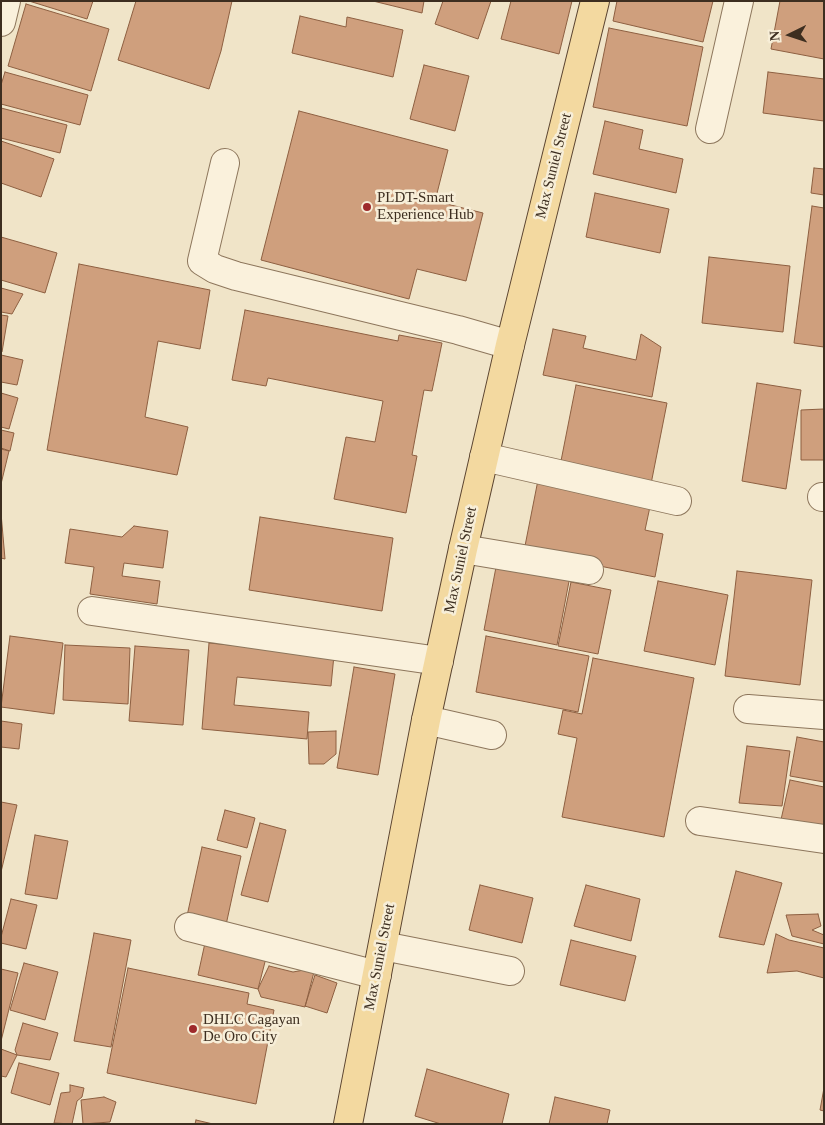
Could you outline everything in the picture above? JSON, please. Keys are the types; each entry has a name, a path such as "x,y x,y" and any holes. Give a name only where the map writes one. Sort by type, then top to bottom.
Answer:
{"main road":[{"name":"Max Suniel Street","path":"348,1124 426,720 463,549 510,345 595,1"}],"street":[{"path":"1,22 6,1"},
{"path":"710,129 739,1"},
{"path":"225,163 202,261 208,265 236,276 458,330 510,345"},
{"path":"484,457 677,501"},
{"path":"463,549 589,570"},
{"path":"92,611 439,662"},
{"path":"748,709 824,716"},
{"path":"426,720 492,735"},
{"path":"700,821 824,839"},
{"path":"189,927 377,974"},
{"path":"382,946 510,971"}],"building":[{"path":"29,1 93,1 87,19"},
{"path":"136,1 232,1 221,51 209,89 118,60"},
{"path":"373,1 424,1 422,13"},
{"path":"443,1 491,1 478,39 435,24"},
{"path":"511,1 572,1 559,54 501,39"},
{"path":"617,1 713,1 703,42 613,21"},
{"path":"780,1 824,1 824,59 771,49"},
{"path":"26,4 109,29 91,91 8,66"},
{"path":"300,16 346,27 347,17 403,30 393,77 292,53"},
{"path":"609,28 703,47 687,126 593,107"},
{"path":"424,65 469,76 455,131 410,119"},
{"path":"5,72 88,95 80,125 1,104 1,85"},
{"path":"768,72 824,79 824,121 763,113"},
{"path":"1,108 67,125 60,153 1,138"},
{"name":"PLDT-Smart Experience Hub","path":"299,111 448,150 435,201 483,213 466,281 417,269 409,299 261,260"},
{"path":"605,121 643,130 639,149 683,159 676,193 593,174"},
{"path":"1,141 54,159 41,197 1,183"},
{"path":"814,168 824,169 824,195 811,193"},
{"path":"595,193 669,209 660,253 586,237"},
{"path":"812,206 824,208 824,347 794,343"},
{"path":"1,237 57,253 45,293 1,280"},
{"path":"709,257 790,266 783,332 702,323"},
{"path":"79,264 210,290 200,349 158,341 145,417 188,427 177,475 47,450"},
{"path":"1,288 23,294 12,314 1,312"},
{"path":"245,310 398,341 399,335 442,343 432,391 424,390 412,455 417,456 406,513 334,499 346,437 375,442 383,401 268,378 266,386 232,380"},
{"path":"1,315 8,316 2,352 1,352"},
{"path":"553,329 586,336 583,348 636,360 641,334 661,347 652,397 543,375"},
{"path":"1,355 23,360 17,385 1,382"},
{"path":"757,383 801,390 786,489 742,481"},
{"path":"576,385 667,403 651,484 560,466"},
{"path":"1,393 18,398 9,429 1,427"},
{"path":"824,409 824,460 801,460 801,410"},
{"path":"1,430 14,433 10,451 1,448"},
{"path":"1,449 9,451 1,484"},
{"path":"539,475 651,502 645,530 663,534 655,577 524,551"},
{"path":"1,513 5,559 1,558"},
{"path":"260,517 393,538 382,611 249,590"},
{"path":"134,526 168,531 163,568 124,563 122,576 160,581 157,604 90,594 94,567 65,563 70,529 122,537"},
{"path":"497,562 570,576 557,645 484,630"},
{"path":"737,571 812,580 800,685 725,676"},
{"path":"658,581 728,595 715,665 644,651"},
{"path":"571,582 611,590 598,654 558,646"},
{"path":"10,636 63,643 54,714 1,707"},
{"path":"486,636 589,656 578,712 476,692"},
{"path":"209,643 334,655 331,686 237,677 234,705 309,712 307,739 202,729"},
{"path":"65,645 130,648 128,704 63,700"},
{"path":"135,646 189,650 183,725 129,721"},
{"path":"593,658 694,678 664,837 562,817 577,738 558,734 563,710 582,714"},
{"path":"354,667 395,674 378,775 337,768"},
{"path":"1,721 22,724 19,749 1,747"},
{"path":"336,731 336,754 324,764 309,764 308,732"},
{"path":"797,737 824,742 824,782 790,776"},
{"path":"747,746 790,751 782,806 739,803"},
{"path":"790,780 824,787 824,830 780,824"},
{"path":"1,802 17,805 1,872"},
{"path":"225,810 255,818 247,848 217,840"},
{"path":"260,823 286,830 268,902 241,895"},
{"path":"35,835 68,841 57,899 25,894"},
{"path":"202,847 241,856 226,925 187,916"},
{"path":"736,871 782,883 764,945 719,937"},
{"path":"480,885 533,898 522,943 469,930"},
{"path":"586,885 640,899 631,941 574,926"},
{"path":"11,899 37,905 26,949 1,943"},
{"path":"818,914 821,926 812,930 824,935 824,944 792,936 786,915"},
{"path":"94,933 131,940 111,1047 74,1041"},
{"path":"776,934 789,940 824,948 824,978 797,971 767,973"},
{"path":"571,940 636,956 625,1001 560,985"},
{"path":"205,943 266,958 258,989 198,975"},
{"path":"24,963 58,972 45,1020 10,1010"},
{"path":"269,966 293,972 315,968 305,1007 261,997 258,989"},
{"name":"DHLC Cagayan De Oro City","path":"128,968 249,993 247,1004 274,1010 256,1104 107,1073"},
{"path":"1,969 18,973 1,1041"},
{"path":"315,975 337,983 327,1013 305,1006"},
{"path":"23,1023 58,1033 50,1060 17,1055 15,1050"},
{"path":"1,1049 17,1055 6,1077 1,1076"},
{"path":"19,1063 59,1073 50,1105 11,1093"},
{"path":"427,1069 509,1094 502,1124 441,1124 415,1116"},
{"path":"70,1085 84,1088 82,1097 77,1101 72,1124 54,1123 61,1093 70,1092"},
{"path":"824,1088 824,1111 820,1110"},
{"path":"104,1097 116,1102 110,1122 83,1124 81,1100"},
{"path":"555,1097 610,1110 607,1124 549,1124"},
{"path":"196,1120 213,1124 195,1124"}],"place":[{"name":"PLDT-Smart Experience Hub","path":"367,207"},
{"name":"DHLC Cagayan De Oro City","path":"193,1029"}]}
